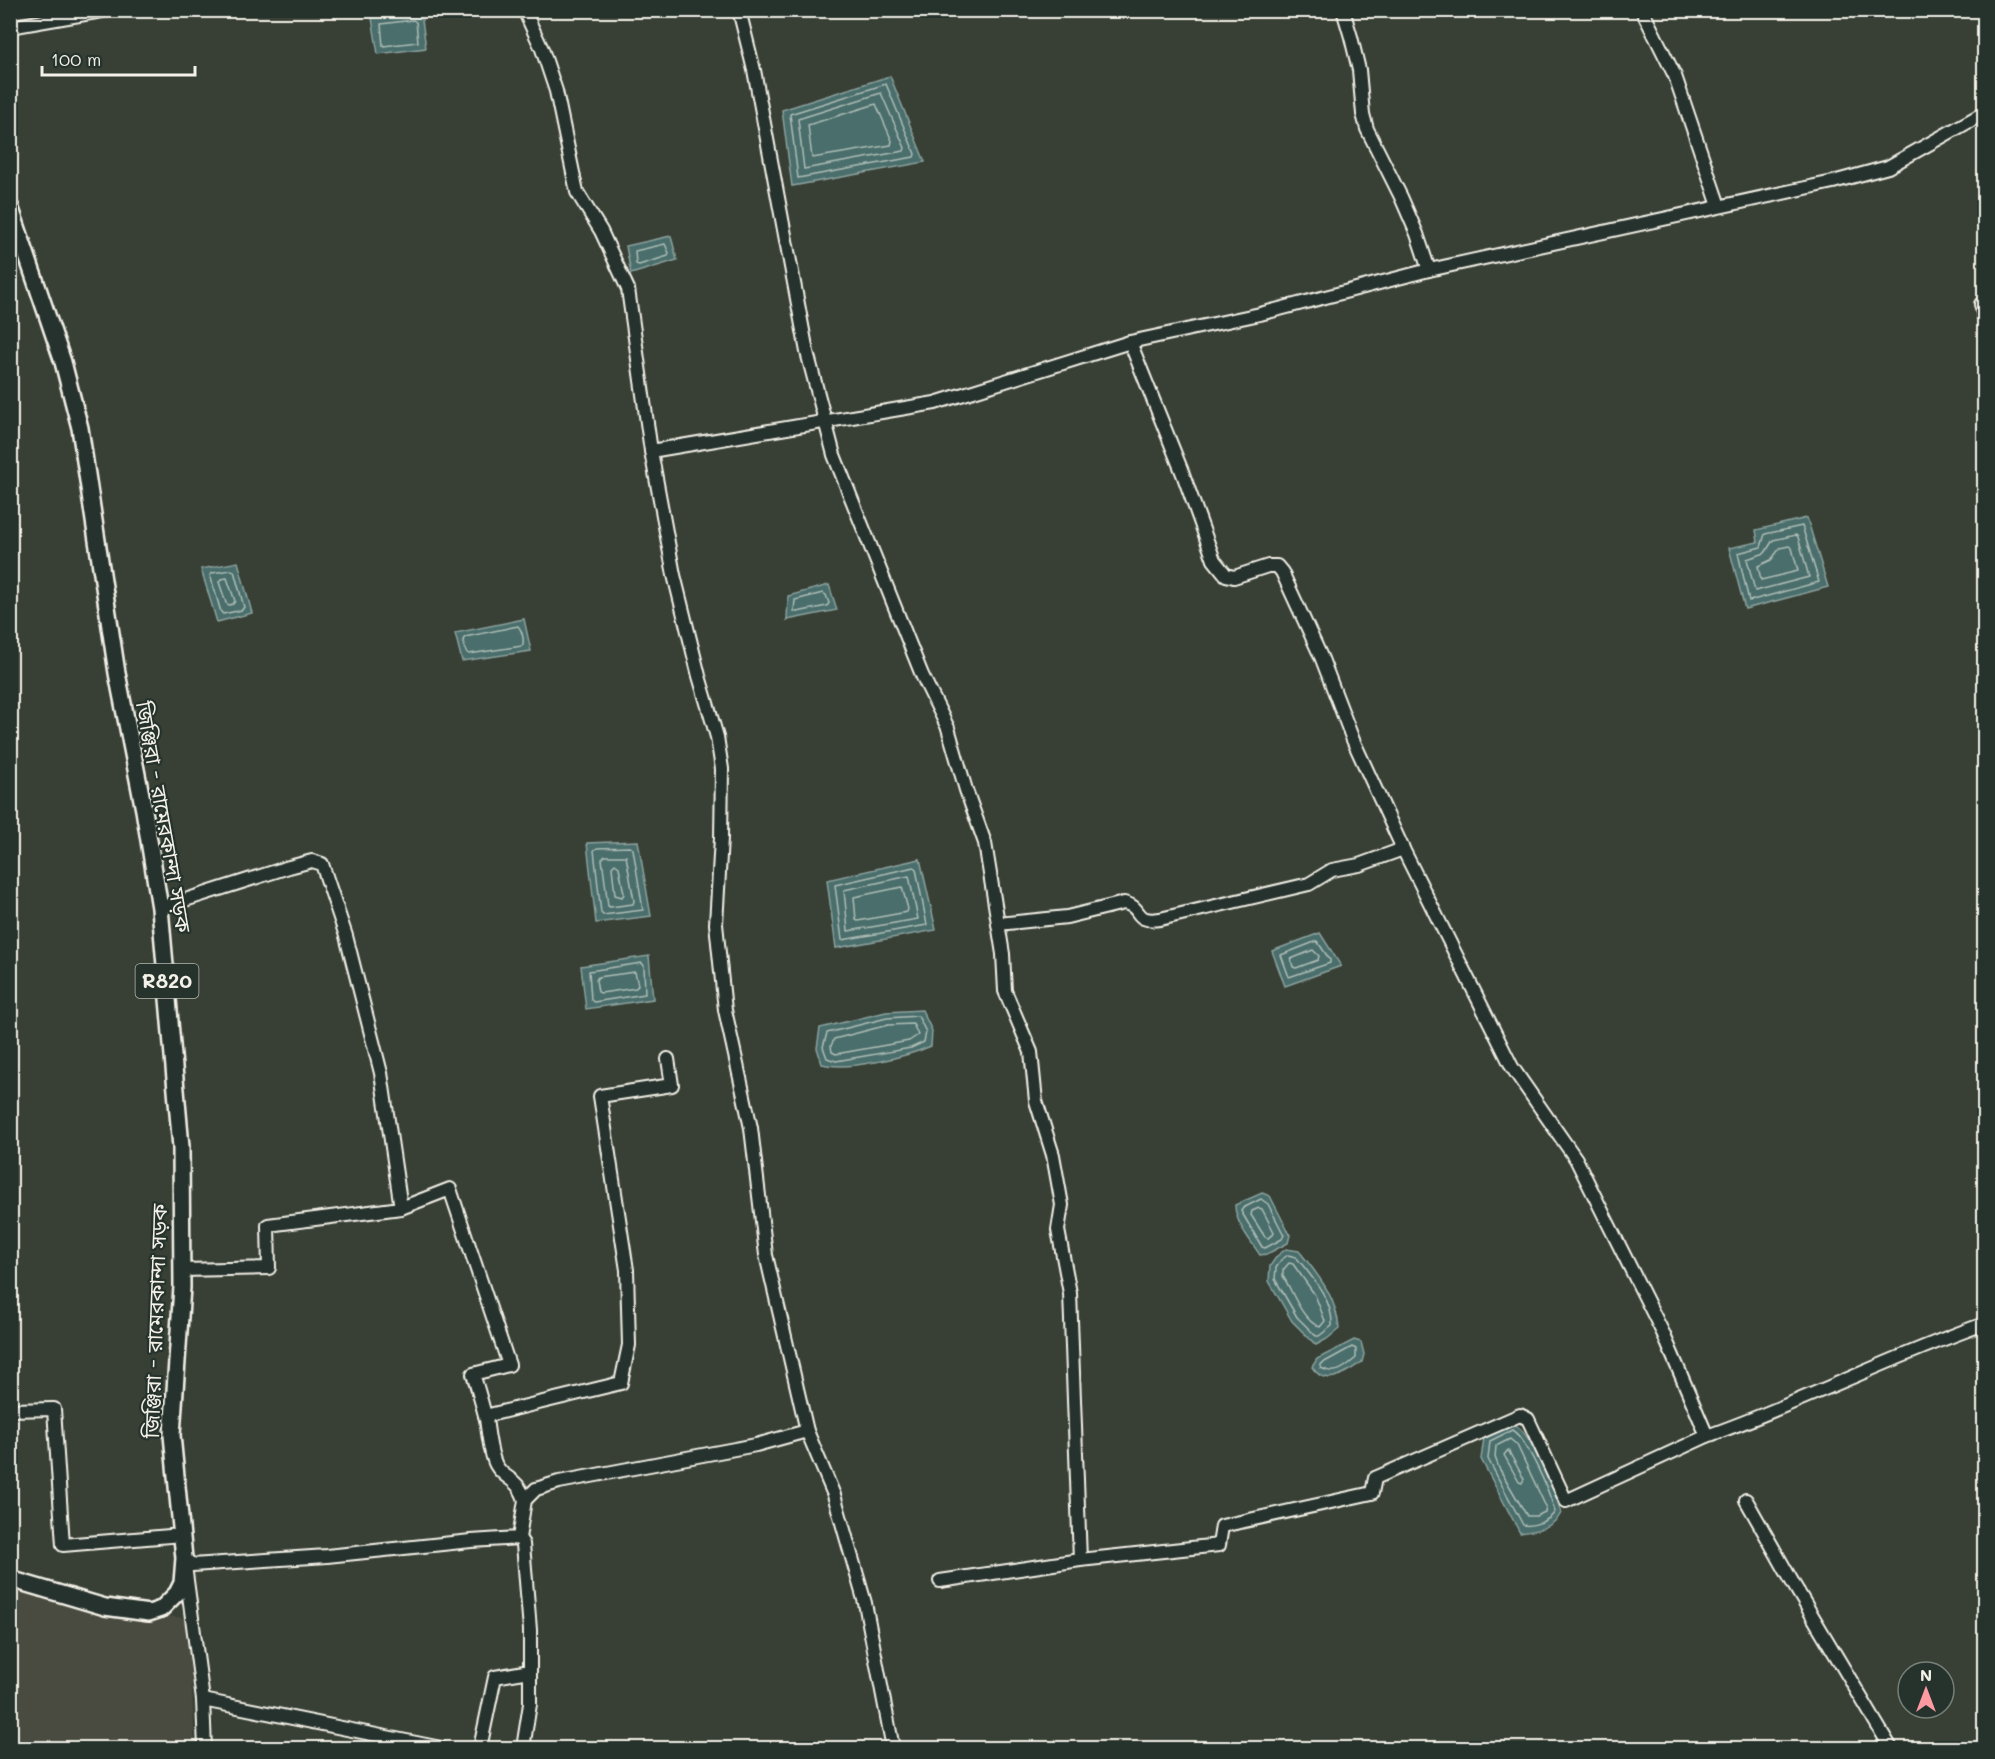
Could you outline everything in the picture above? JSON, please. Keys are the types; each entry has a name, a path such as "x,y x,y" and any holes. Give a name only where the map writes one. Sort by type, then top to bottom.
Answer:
{"main road":[{"name":"জিঞ্জিরা - রামেরকান্দা সড়ক","path":"10,206 63,362 80,428 117,673 144,810 160,908 181,1147 182,1270 172,1435 184,1558 182,1583 177,1593 161,1609 149,1613 105,1607 10,1579"}],"street":[{"path":"10,27 108,10"},
{"path":"524,10 542,49 556,91 577,192 601,231 628,289 651,451 674,575 717,738 722,769 716,924 725,1010 751,1128 766,1255 807,1431 834,1495 865,1603 893,1749"},
{"path":"739,10 763,115 807,352 834,455 922,675 948,728 966,790 985,843 1003,954 1005,991 1031,1052 1036,1101 1053,1155 1062,1206 1058,1230 1070,1293 1080,1560"},
{"path":"1343,10 1359,70 1363,114 1367,129 1401,197 1429,270"},
{"path":"1642,10 1675,76 1719,206"},
{"path":"651,451 935,403 1130,342 1260,314 1429,270 1833,182 1888,168 1984,113"},
{"path":"1981,304 1984,317"},
{"path":"1130,342 1183,474 1214,560 1226,575 1234,577 1268,567 1277,567 1282,572 1322,659 1353,740 1403,849 1512,1067 1576,1159 1663,1333 1707,1436"},
{"path":"998,924 1066,917 1124,903 1133,906 1147,921 1160,919 1309,884 1332,870 1359,865 1403,849"},
{"path":"160,908 300,864 312,861 322,864 346,936 381,1073 401,1208"},
{"path":"485,1416 621,1383 629,1345 627,1270 600,1096 672,1085 668,1059"},
{"path":"182,1270 269,1268 268,1225 401,1208 450,1189 509,1365 473,1374 495,1464 521,1488 525,1500 519,1538 523,1544 530,1629 530,1704 523,1749"},
{"path":"940,1581 1080,1560 1219,1545 1222,1526 1372,1493 1375,1479 1520,1415 1528,1419 1566,1501 1707,1436 1761,1417 1984,1324"},
{"path":"10,1410 54,1409 63,1545 182,1535"},
{"path":"525,1500 536,1489 560,1482 745,1447 807,1431"},
{"path":"1746,1500 1891,1749"},
{"path":"184,1558 192,1565 327,1556 471,1540 519,1538"},
{"path":"184,1558 204,1700 205,1749"},
{"path":"480,1749 495,1677 530,1671"},
{"path":"204,1700 441,1749"}],"shaded area":[{"path":"10,1585 75,1609 188,1618 195,1748 11,1748"}],"water":[{"path":"421,13 426,48 378,54 372,18"},
{"path":"890,76 925,162 792,186 782,110"},
{"path":"671,236 677,260 631,274 626,246"},
{"path":"1807,518 1828,587 1745,609 1729,548 1758,542 1756,530"},
{"path":"238,562 252,613 217,622 201,569"},
{"path":"829,585 837,610 787,620 788,596"},
{"path":"524,619 531,651 462,661 455,633"},
{"path":"638,841 651,916 596,923 587,843"},
{"path":"920,859 936,930 836,948 827,880"},
{"path":"1320,933 1341,966 1285,986 1272,951"},
{"path":"649,956 653,999 586,1009 581,966"},
{"path":"922,1010 932,1031 931,1046 877,1062 846,1066 822,1064 817,1048 820,1028 886,1012"},
{"path":"1262,1193 1270,1196 1290,1235 1288,1243 1267,1254 1260,1255 1241,1225 1235,1205"},
{"path":"1286,1249 1299,1251 1325,1287 1335,1307 1339,1329 1316,1345 1292,1321 1269,1281 1270,1266"},
{"path":"1354,1340 1361,1342 1364,1354 1362,1362 1350,1370 1330,1378 1318,1374 1312,1367 1317,1359"},
{"path":"1511,1424 1518,1427 1534,1448 1548,1477 1561,1513 1554,1522 1538,1530 1520,1533 1481,1459 1484,1438"}]}
